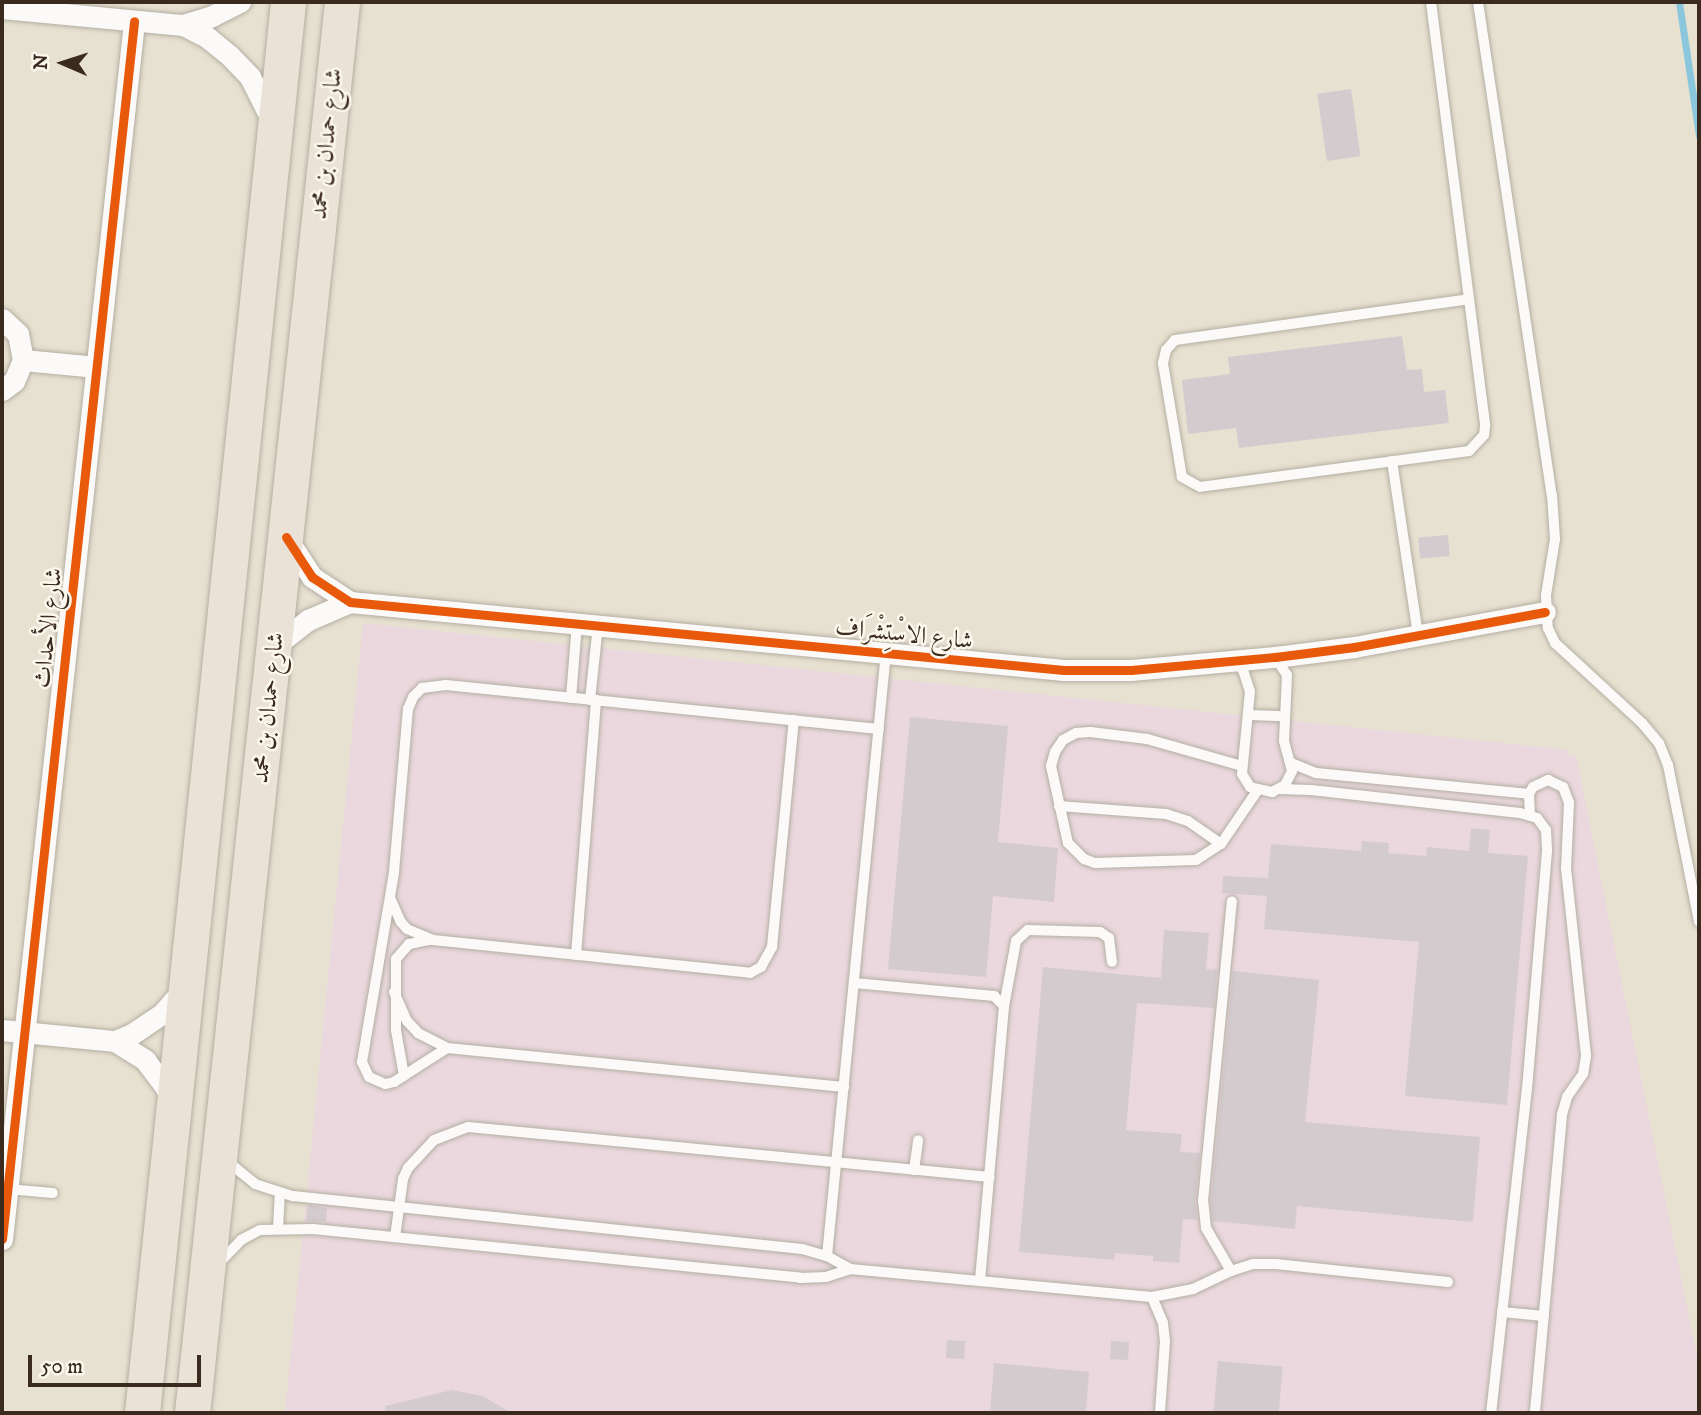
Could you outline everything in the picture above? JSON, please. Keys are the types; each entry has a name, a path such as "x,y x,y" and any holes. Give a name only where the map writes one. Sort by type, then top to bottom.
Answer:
{"main road":[{"path":"142,1413 288,2"},
{"name":"شارع حمدان بن محمد","path":"192,1413 276,645 342,2"}],"street":[{"path":"183,26 210,18 240,2"},
{"path":"2,8 183,26 208,38 250,77 265,102 275,128"},
{"name":"شارع الأحداث","path":"2,1239 134,21"},
{"path":"2,319 18,334 23,360 14,381 2,390"},
{"path":"23,360 97,367"},
{"name":"شارع الاسْتِشْرَاف","path":"286,537 312,577 350,602 1030,667 1097,671 1275,657 1418,636 1545,612"},
{"name":"شارع الاسْتِشْرَاف","path":"276,645 308,620 350,602"},
{"path":"115,1041 132,1034 162,1014 186,986"},
{"path":"2,1030 115,1041 145,1060 166,1088 174,1104"}],"lane":[{"path":"1431,2 1469,299 1484,435 1469,451 1194,486 1179,470 1163,363 1166,350 1181,337 1469,299"},
{"path":"1478,2 1552,495 1555,540 1545,612 1555,643 1642,723 1658,743 1668,765 1699,922"},
{"path":"1392,461 1418,636"},
{"path":"571,698 588,624"},
{"path":"576,955 593,700 588,624"},
{"path":"827,1256 886,652"},
{"path":"1275,657 1287,675 1284,741 1291,762 1290,778 1279,789"},
{"path":"1236,662 1247,680 1249,715 1242,766 1245,781 1257,791 1279,789 1366,796 1530,815 1542,824 1548,837 1527,1088 1492,1413"},
{"path":"447,1048 422,1061 394,1082 376,1082 369,1077 362,1062 390,896 408,709 413,697 422,688 434,684 879,729"},
{"path":"1249,715 1284,716"},
{"path":"404,1076 398,1050 394,992 396,959 409,944 433,940 739,974 761,967 772,947 794,720"},
{"path":"1242,766 1135,736 1090,732 1076,733 1063,740 1055,752 1051,766 1068,843 1084,859 1095,863 1196,860 1221,844 1257,791"},
{"path":"1291,762 1316,773 1529,794"},
{"path":"1530,815 1529,794 1540,782 1548,780 1563,787 1569,803 1566,868 1586,1056 1583,1074 1567,1097 1562,1115 1535,1413"},
{"path":"1059,806 1166,814 1188,821 1221,844"},
{"path":"1548,837 1567,837"},
{"path":"390,896 401,922 407,929 433,940"},
{"path":"1231,1271 1206,1228 1203,1201 1232,901"},
{"path":"980,1279 1004,1006 1016,941 1028,930 1100,932 1109,938 1112,961"},
{"path":"854,983 994,996 1004,1006"},
{"path":"394,992 403,1014 418,1033 447,1048 844,1087"},
{"path":"395,1237 403,1179 415,1158 433,1140 468,1127 990,1177"},
{"path":"915,1170 918,1140"},
{"path":"219,1153 255,1184 281,1194 802,1249 827,1256 850,1269"},
{"path":"7,1189 53,1193"},
{"path":"278,1229 281,1194"},
{"path":"206,1279 241,1240 260,1230 278,1229 395,1237 800,1278 826,1277 850,1269 1152,1297 1193,1289 1253,1264 1276,1264 1448,1282"},
{"path":"1152,1297 1163,1323 1165,1341 1160,1413"},
{"path":"1502,1312 1544,1316"}],"shaded area":[{"path":"363,623 1568,750 1568,756 1576,755 1699,1366 1699,1413 285,1413"}],"building":[{"path":"1351,89 1360,156 1327,161 1317,94"},
{"path":"1402,336 1407,370 1422,369 1424,392 1445,390 1449,423 1239,448 1236,428 1188,434 1182,380 1230,374 1228,357"},
{"path":"1448,535 1450,556 1420,559 1418,538"},
{"path":"910,717 1008,726 998,842 1058,848 1054,902 993,896 986,977 888,969"},
{"path":"1471,828 1490,830 1488,853 1528,856 1507,1105 1405,1096 1419,942 1264,929 1267,896 1222,893 1223,876 1268,878 1271,844 1361,851 1362,841 1389,843 1388,853 1426,856 1427,847 1469,851"},
{"path":"1164,930 1209,933 1206,969 1217,970 1214,1008 1137,1003 1126,1130 1182,1134 1180,1152 1200,1153 1195,1201 1197,1220 1183,1219 1179,1263 1153,1261 1153,1256 1115,1253 1114,1260 1019,1252 1043,967 1161,978"},
{"path":"1233,971 1319,980 1305,1122 1480,1137 1473,1222 1297,1206 1295,1229 1213,1221 1211,1201"},
{"path":"308,1205 327,1208 326,1222 306,1221"},
{"path":"947,1340 965,1341 964,1359 946,1358"},
{"path":"1111,1341 1129,1342 1128,1360 1110,1359"},
{"path":"1218,1361 1283,1367 1279,1413 1213,1413"},
{"path":"994,1363 1089,1372 1086,1412 990,1413"},
{"path":"452,1390 482,1396 512,1413 386,1413 385,1406"}],"waterway":[{"path":"1679,2 1699,136"}],"cycle path":[{"path":"2,1239 134,21"},
{"path":"286,537 312,577 350,602 1064,670 1131,670 1275,657 1354,647 1545,612"}]}
